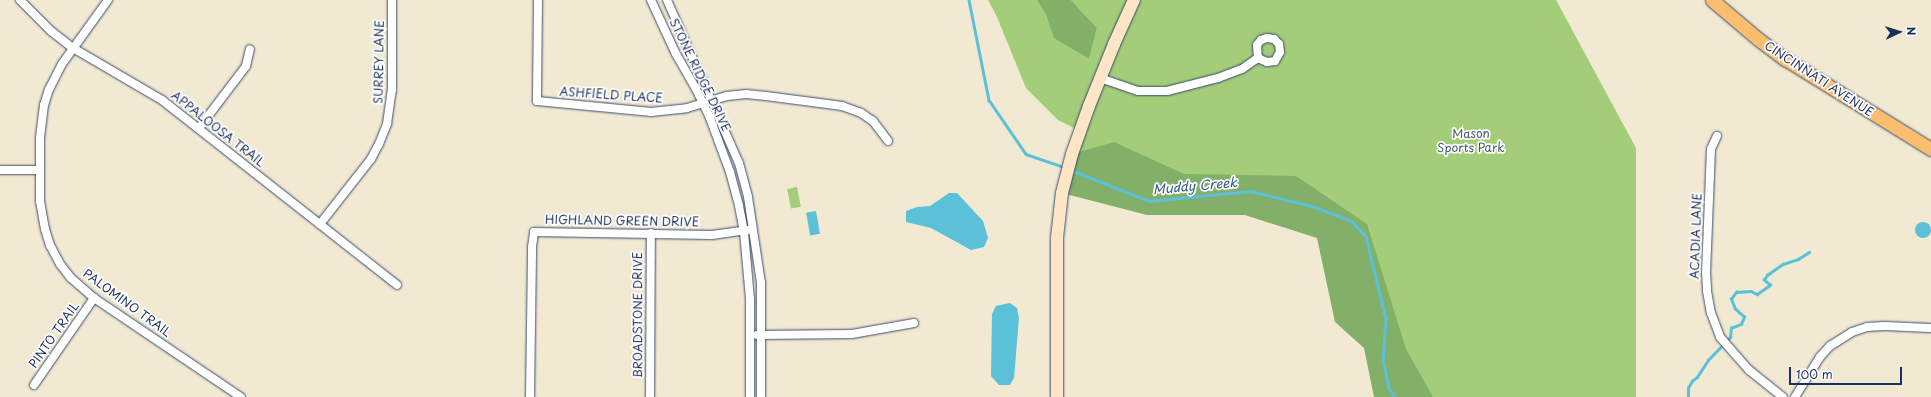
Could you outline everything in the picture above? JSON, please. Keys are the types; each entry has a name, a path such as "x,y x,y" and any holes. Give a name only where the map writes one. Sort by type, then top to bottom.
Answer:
{"main road":[{"name":"CINCINNATI AVENUE","path":"1712,0 1758,39 1785,59 1931,149"}],"street":[{"name":"APPALOOSA TRAIL","path":"20,0 51,31 73,48 152,94 199,128 397,285"},
{"name":"PALOMINO TRAIL","path":"108,0 56,74 44,105 40,138 39,170 42,218 50,244 60,264 71,278 94,298 241,397"},
{"name":"SURREY LANE","path":"320,224 371,159 384,134 390,113 392,90 392,0"},
{"name":"ASHFIELD PLACE","path":"538,0 537,101 651,112 687,108 712,100 746,94 842,106 861,113 873,121 888,141"},
{"name":"STONE RIDGE DRIVE","path":"651,0 676,54 703,104 730,172 744,232 750,292 750,397"},
{"name":"STONE RIDGE DRIVE","path":"667,0 739,164 748,197 761,283 761,397"},
{"path":"1058,397 1057,238 1062,193 1072,154 1100,78 1134,0"},
{"path":"199,128 243,71 248,61 250,50"},
{"path":"1100,78 1138,91 1167,91 1218,78 1242,69 1258,58"},
{"name":"ACADIA LANE","path":"1717,136 1712,149 1706,271 1707,291 1712,313 1720,337 1757,377 1782,397"},
{"path":"0,170 39,170"},
{"name":"HIGHLAND GREEN DRIVE","path":"530,397 532,247 534,232 712,235 744,232 754,229"},
{"name":"BROADSTONE DRIVE","path":"650,397 651,233"},
{"name":"PINTO TRAIL","path":"34,385 94,298"},
{"path":"750,335 852,334 914,324"},
{"path":"1795,397 1825,352 1852,332 1868,327 1884,326 1931,328"}],"green space":[{"name":"Mason Sports Park","path":"988,0 1037,0 1046,15 1055,38 1089,59 1097,28 1071,0 1556,0 1636,148 1636,397 1395,397 1366,236 1068,169 1080,131 1058,120 1026,88 997,17"},
{"path":"1037,0 1071,0 1097,28 1089,59 1054,38 1046,15"},
{"path":"1114,142 1184,174 1296,176 1367,224 1406,349 1433,397 1374,397 1364,348 1335,322 1317,238 1245,215 1147,215 1062,193 1072,154"},
{"path":"797,187 801,207 791,209 787,189"}],"water":[{"path":"949,193 957,193 983,221 988,238 984,247 971,250 931,228 906,222 906,211 917,207 930,206"},
{"path":"816,211 820,234 810,235 806,213"},
{"path":"1923,222 1929,224 1931,230 1929,236 1923,238 1917,236 1915,230 1917,224"},
{"path":"1010,303 1017,308 1019,318 1014,378 1010,385 999,385 991,376 992,314 996,306"}],"waterway":[{"name":"Muddy Creek","path":"969,0 989,100 1026,154 1064,167"},
{"name":"Muddy Creek","path":"1071,170 1149,201 1251,191 1315,207 1351,221 1366,236 1386,319 1383,358 1389,388 1395,397"},
{"path":"1688,397 1688,388 1692,381 1697,377 1708,360 1730,337 1731,328 1741,324 1744,317 1735,309 1731,299 1736,292 1751,291 1757,294 1770,285 1764,280 1767,275 1783,264 1798,259 1809,252"}]}
